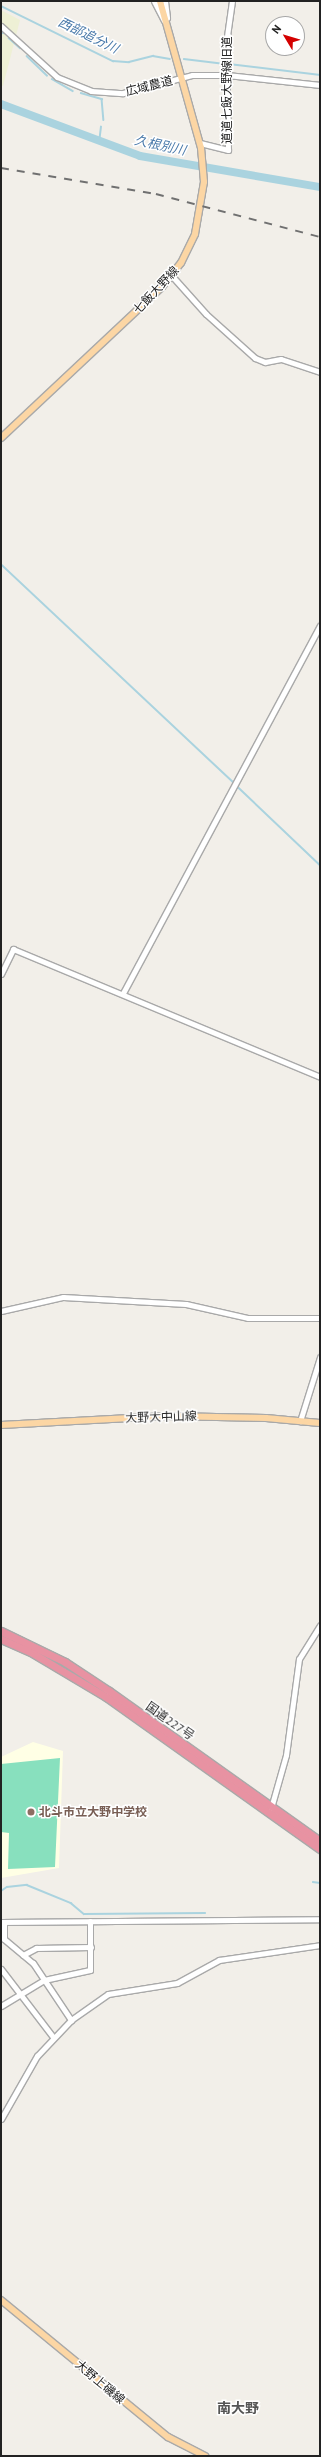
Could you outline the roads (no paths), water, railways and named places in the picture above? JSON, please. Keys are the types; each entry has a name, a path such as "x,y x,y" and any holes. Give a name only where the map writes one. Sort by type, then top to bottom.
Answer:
{"highway":[{"name":"国道227号","path":"1,1631 65,1662 109,1691 270,1810 320,1849"},
{"name":"国道227号","path":"1,1639 34,1654 106,1697 270,1810 320,1841"}],"main road":[{"name":"七飯大野線","path":"1,438 172,276 197,229 204,182 201,145 160,1"},
{"name":"大野大中山線","path":"1,1425 167,1416 320,1423"},
{"name":"大野上磯線","path":"1,2300 162,2433 205,2456"}],"street":[{"path":"154,1 167,28"},
{"path":"165,1 167,28"},
{"name":"道道七飯大野線旧道","path":"201,145 228,150 226,38 232,1"},
{"name":"広域農道","path":"1,26 46,69 79,88 104,94 123,93 182,77 227,75 320,85"},
{"path":"172,276 211,319 255,358 265,362 281,359 320,372"},
{"path":"123,994 320,626"},
{"path":"1,974 13,949 320,1077"},
{"path":"1,1311 63,1297 186,1304 248,1318 320,1318"},
{"path":"300,1421 320,1357"},
{"path":"270,1810 286,1755 299,1659 320,1625"},
{"path":"71,2020 44,1980 23,1955 4,1939 3,1922 320,1919"},
{"path":"1,2006 22,1995 44,1980 90,1970 90,1921"},
{"path":"1,2119 28,2069 53,2037 71,2020 108,1994 177,1983 219,1960 320,1945"},
{"path":"23,1955 36,1948 91,1947"},
{"path":"1,1969 53,2037"}],"waterway":[{"name":"西部追分川","path":"1,6 113,61 129,62 153,56 170,59"},
{"path":"9,38 20,48"},
{"path":"27,56 47,75"},
{"name":"西部追分川","path":"184,59 223,64"},
{"name":"西部追分川","path":"229,64 320,75"},
{"path":"52,79 73,91"},
{"path":"81,93 102,99 104,120"},
{"name":"久根別川","path":"1,104 140,156 320,187"},
{"path":"99,143 101,127"},
{"path":"1,564 234,783"},
{"path":"237,786 320,865"},
{"path":"313,1882 320,1883"},
{"path":"1,1891 7,1887 27,1885 71,1903 84,1914 205,1913"}],"railway":[{"path":"1,168 156,194 320,237"}],"place":[{"name":"北斗市立大野中学校","path":"31,1812"}],"district":[{"name":"南大野","path":"238,2408"}]}
